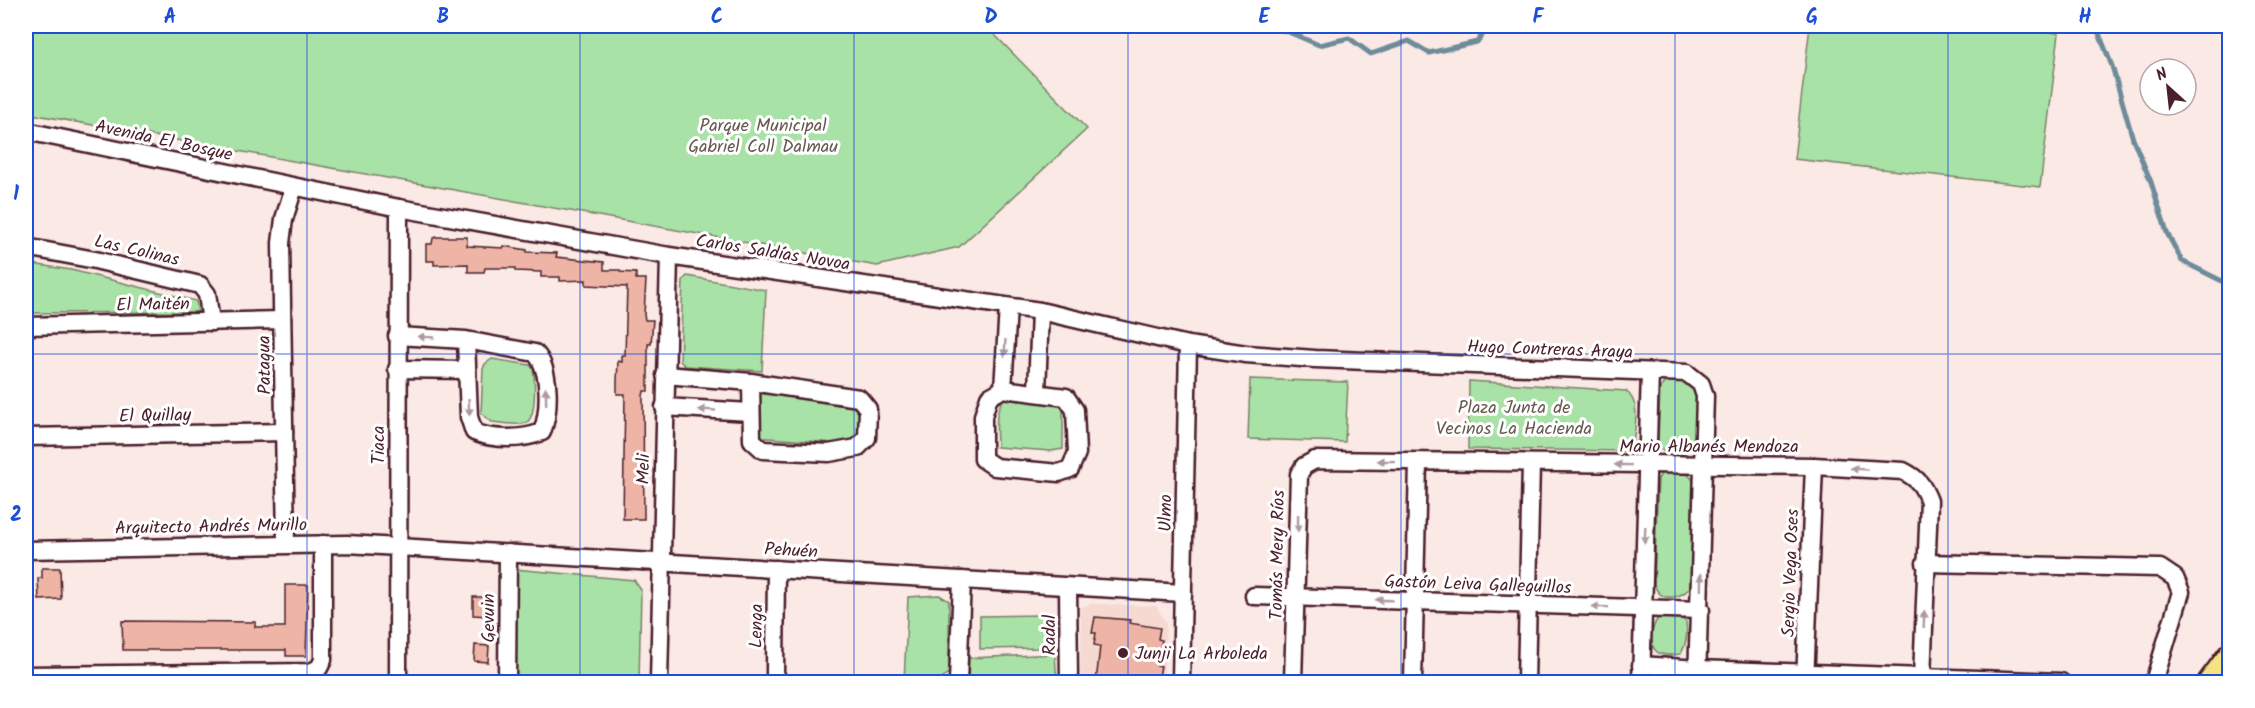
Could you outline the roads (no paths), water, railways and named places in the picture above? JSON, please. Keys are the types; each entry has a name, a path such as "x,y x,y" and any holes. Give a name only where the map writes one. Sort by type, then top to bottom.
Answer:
{"main road":[{"path":"2209,682 2229,654"}],"street":[{"name":"Avenida El Bosque","path":"26,131 294,187"},
{"name":"Carlos Saldías Novoa","path":"294,187 669,256 1040,310 1188,345 1246,354"},
{"name":"Patagua","path":"286,544 281,231 294,187"},
{"name":"Tiaca","path":"398,682 399,208"},
{"name":"Las Colinas","path":"26,247 95,260 200,285 207,294 211,322"},
{"name":"Meli","path":"659,682 669,256"},
{"path":"1003,389 1008,307"},
{"path":"1037,392 1040,310"},
{"name":"El Maitén","path":"26,326 282,320"},
{"path":"397,336 466,340 535,353 543,361 546,373 547,420 542,432 530,437 486,437 474,432 469,417 466,340"},
{"name":"Ulmo","path":"1181,682 1188,345"},
{"name":"Hugo Contreras Araya","path":"1246,354 1315,359 1650,372 1641,682"},
{"path":"397,369 467,370"},
{"path":"1650,372 1687,373 1701,384 1705,396 1698,676"},
{"path":"665,375 751,382 859,399 868,409 867,438 857,448 829,453 763,450 752,440 751,382"},
{"path":"1003,389 1066,397 1075,411 1077,453 1070,469 1059,473 995,467 983,459 983,416 989,397 1003,389"},
{"path":"664,407 750,412"},
{"name":"El Quillay","path":"26,437 284,432"},
{"name":"Mario Albanés Mendoza","path":"1304,466 1315,460 1814,466 1904,471 1917,477 1929,501 1925,563 1912,679"},
{"path":"1413,682 1418,462"},
{"path":"1526,682 1531,464"},
{"name":"Tomás Mery Ríos","path":"1293,682 1299,474 1304,466"},
{"name":"Sergio Vega Oses","path":"1805,678 1814,466"},
{"name":"Arquitecto Andrés Murillo","path":"26,549 286,544 398,547"},
{"path":"26,675 279,678 310,672 319,668 323,660 323,544"},
{"name":"Pehuén","path":"398,547 1183,593"},
{"name":"Gevuin","path":"507,682 508,553"},
{"path":"1925,563 2160,568 2175,578 2181,592 2154,682"},
{"name":"Lenga","path":"776,569 775,673 779,682"},
{"path":"958,682 962,580"},
{"name":"Radal","path":"1068,586 1069,682"},
{"name":"Gastón Leiva Galleguillos","path":"1254,596 1701,610"},
{"path":"1641,664 1698,676 2061,682"}],"waterway":[{"path":"1265,26 1286,31 1319,45 1349,38 1371,54 1409,41 1429,53 1477,42 1489,26"},
{"path":"2096,26 2112,66 2133,139 2151,182 2167,233 2182,261 2230,285"}],"place":[{"name":"Junji La Arboleda","path":"1123,653"}],"park label":[{"name":"Parque Municipal Gabriel Coll Dalmau","path":"763,135"},
{"name":"Plaza Junta de Vecinos La Hacienda","path":"1514,417"}]}
